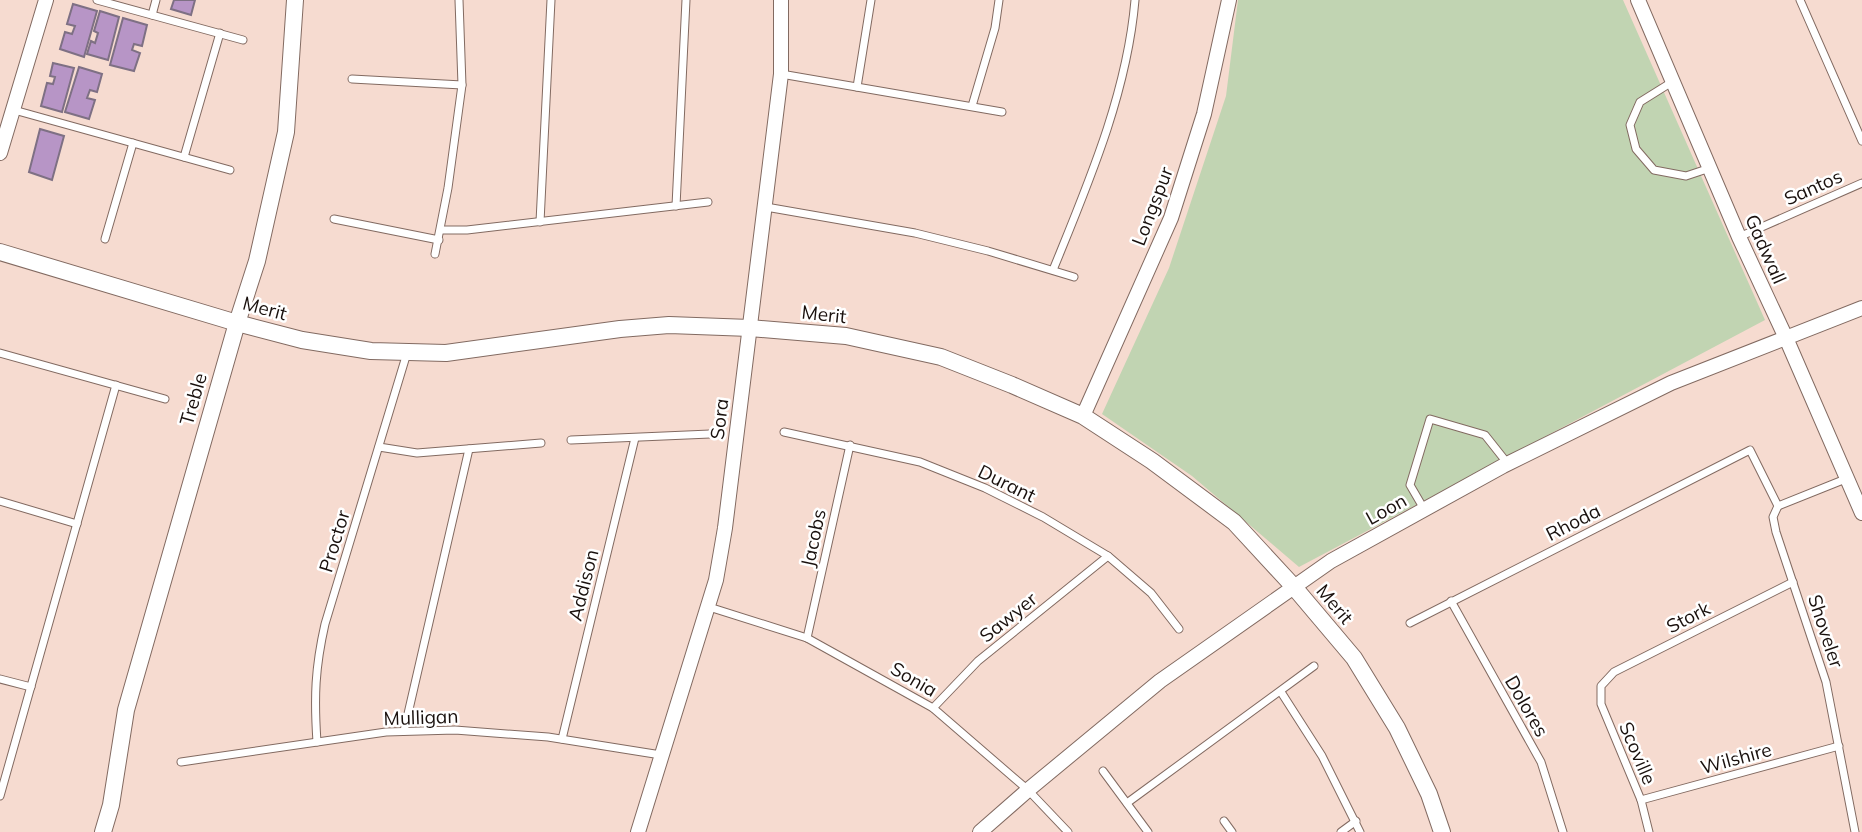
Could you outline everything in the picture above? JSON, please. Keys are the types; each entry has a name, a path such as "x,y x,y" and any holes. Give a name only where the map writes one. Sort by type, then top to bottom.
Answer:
{"street":[{"path":"0,153 46,0"},
{"name":"Treble","path":"103,832 111,805 126,710 257,261 286,132 295,0"},
{"name":"Sora","path":"638,832 709,607 725,528 781,74 781,0"},
{"name":"Longspur","path":"1083,416 1171,218 1204,114 1229,0"},
{"name":"Gadwall","path":"1638,0 1739,237 1862,513"},
{"name":"Merit","path":"0,252 237,323 302,340 370,351 446,353 620,329 670,325 846,336 941,357 1083,416 1152,461 1234,522 1354,658 1396,728 1429,794 1443,832"},
{"name":"Loon","path":"981,832 1160,681 1331,561 1508,464 1671,383 1862,308"},
{"name":"Treble","path":"111,805 114,832"}],"lane":[{"path":"97,0 243,40"},
{"path":"152,15 156,0"},
{"path":"435,254 441,230 462,85 459,0"},
{"path":"540,222 551,0"},
{"path":"676,206 686,0"},
{"path":"857,86 871,0"},
{"path":"972,106 995,28 999,0"},
{"path":"1053,270 1115,104 1135,0"},
{"path":"1800,0 1862,141"},
{"path":"184,157 220,33"},
{"path":"781,74 1002,112"},
{"path":"352,79 462,85"},
{"path":"1673,82 1640,102 1630,125 1636,149 1654,170 1686,176 1710,168"},
{"path":"13,110 230,170"},
{"path":"106,239 133,143"},
{"name":"Santos","path":"1739,237 1862,183"},
{"path":"441,230 467,230 708,202"},
{"path":"766,207 915,233 988,251 1074,277"},
{"path":"334,219 439,240"},
{"path":"0,353 165,399"},
{"name":"Proctor","path":"317,742 313,695 316,662 325,624 407,354"},
{"path":"0,796 116,386"},
{"path":"1424,510 1410,485 1430,419 1485,435 1508,464"},
{"name":"Durant","path":"785,432 920,462 985,488 1043,517 1108,556 1151,593 1180,629"},
{"path":"571,440 710,434"},
{"name":"Addison","path":"562,739 635,438"},
{"path":"379,447 417,453 541,443"},
{"name":"Jacobs","path":"807,638 850,445"},
{"path":"404,732 469,449"},
{"name":"Shoveler","path":"1750,450 1778,506 1773,517 1826,682 1855,832"},
{"name":"Rhoda","path":"1409,623 1750,450"},
{"path":"1778,506 1848,478"},
{"path":"0,501 77,524"},
{"name":"Sawyer","path":"933,708 978,661 1108,556"},
{"name":"Stork","path":"1601,686 1614,672 1793,582"},
{"name":"Dolores","path":"1451,601 1541,762 1563,832"},
{"name":"Sonia","path":"709,607 807,638 933,708 1028,790 1068,832"},
{"path":"1127,803 1314,666"},
{"path":"0,679 30,687"},
{"name":"Scoville","path":"1601,686 1601,705 1641,800 1649,832"},
{"path":"1281,692 1322,756 1360,832"},
{"name":"Mulligan","path":"181,762 317,742 404,732 455,730 562,739 662,755"},
{"name":"Wilshire","path":"1641,800 1839,746"},
{"path":"1103,771 1148,832"},
{"path":"1224,821 1232,832"},
{"path":"1341,832 1356,821"}],"green space":[{"path":"1238,0 1623,0 1765,320 1299,567 1192,476 1102,414 1169,268 1226,96"}],"building":[{"path":"174,0 195,0 191,15 171,9"},
{"path":"73,4 97,11 84,57 60,49 65,32 72,34 75,26 67,24"},
{"path":"100,11 119,17 108,60 87,54 91,41 95,43 98,33 94,31"},
{"path":"123,18 147,25 142,46 134,44 132,50 140,53 134,71 110,65"},
{"path":"53,63 74,68 62,112 41,106 47,83 53,84 55,77 50,76"},
{"path":"79,67 102,74 97,92 90,90 87,98 95,100 89,119 65,112"},
{"path":"40,129 64,136 52,180 29,172"}]}
